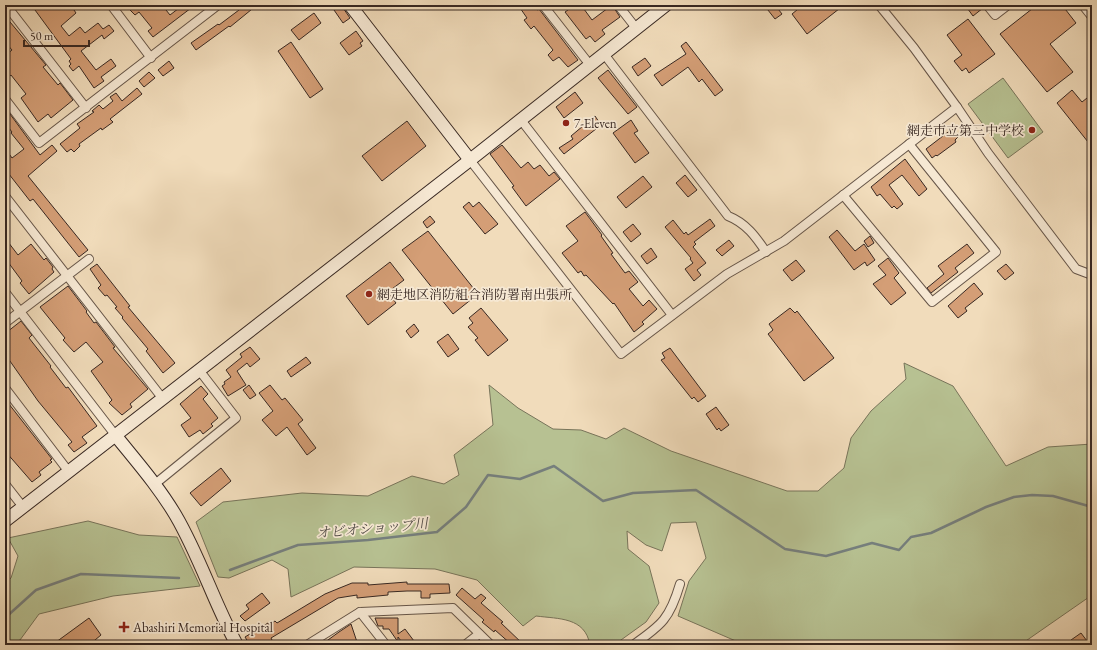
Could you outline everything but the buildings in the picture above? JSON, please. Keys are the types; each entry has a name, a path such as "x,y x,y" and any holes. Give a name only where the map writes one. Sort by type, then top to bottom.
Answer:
{"street":[{"path":"6,5 86,108"},
{"path":"111,5 151,58"},
{"path":"5,99 39,143 218,5"},
{"path":"350,5 621,354 727,274 784,241 957,107"},
{"path":"543,5 590,65"},
{"path":"618,5 636,28"},
{"path":"5,521 470,160 666,5"},
{"path":"879,5 914,48 988,153 1076,270 1092,275"},
{"path":"988,5 995,15 1008,5"},
{"path":"604,54 728,216 745,226 756,237 766,252"},
{"path":"520,120 672,315"},
{"path":"843,195 932,302 996,252 909,144"},
{"path":"5,196 68,275 162,399"},
{"path":"5,323 89,259"},
{"path":"5,292 155,484 176,516 195,553 237,645"},
{"path":"155,484 236,418 199,370"},
{"path":"5,388 69,472"},
{"path":"5,484 23,507"},
{"path":"633,645 652,632 669,614 680,584"},
{"path":"308,645 360,612 453,608 491,645"},
{"path":"360,612 386,645"},
{"path":"465,645 479,634"}],"lane":[{"path":"1080,5 1092,20"}],"green space":[{"path":"1003,78 1043,132 1008,158 968,104"},
{"path":"904,363 953,386 1006,466 1048,447 1092,444 1092,595 1020,645 745,645 678,616 689,581 706,558 696,522 671,523 662,551 646,545 627,531 628,549 649,566 659,603 646,622 614,645 590,645 583,629 577,624 562,619 536,616 523,626 477,580 435,569 354,567 291,597 288,569 272,560 229,578 218,577 196,522 223,502 302,493 368,496 412,476 444,484 459,475 454,455 493,425 489,385 518,408 553,429 581,430 606,439 624,428 671,451 787,491 818,491 844,468 851,438 871,411 906,379"},
{"path":"88,521 139,535 177,537 200,586 113,596 39,614 20,640 5,645 5,583 11,578 18,556 8,538"}],"waterway":[{"name":"オビオショップ川","path":"230,570 298,545 368,540 437,532 466,507 488,475 520,479 554,466 603,501 633,493 696,490 785,549 826,556 872,543 899,550 911,537 931,533 986,507 1014,497 1032,495 1053,496 1092,507"},
{"name":"オビオショップ川","path":"5,618 36,590 81,574 179,578"}],"place":[{"name":"7-Eleven","path":"566,123"},
{"name":"網走市立第三中学校","path":"1032,130"},
{"name":"網走地区消防組合消防署南出張所","path":"369,294"},
{"name":"Abashiri Memorial Hospital","path":"124,627"}]}
